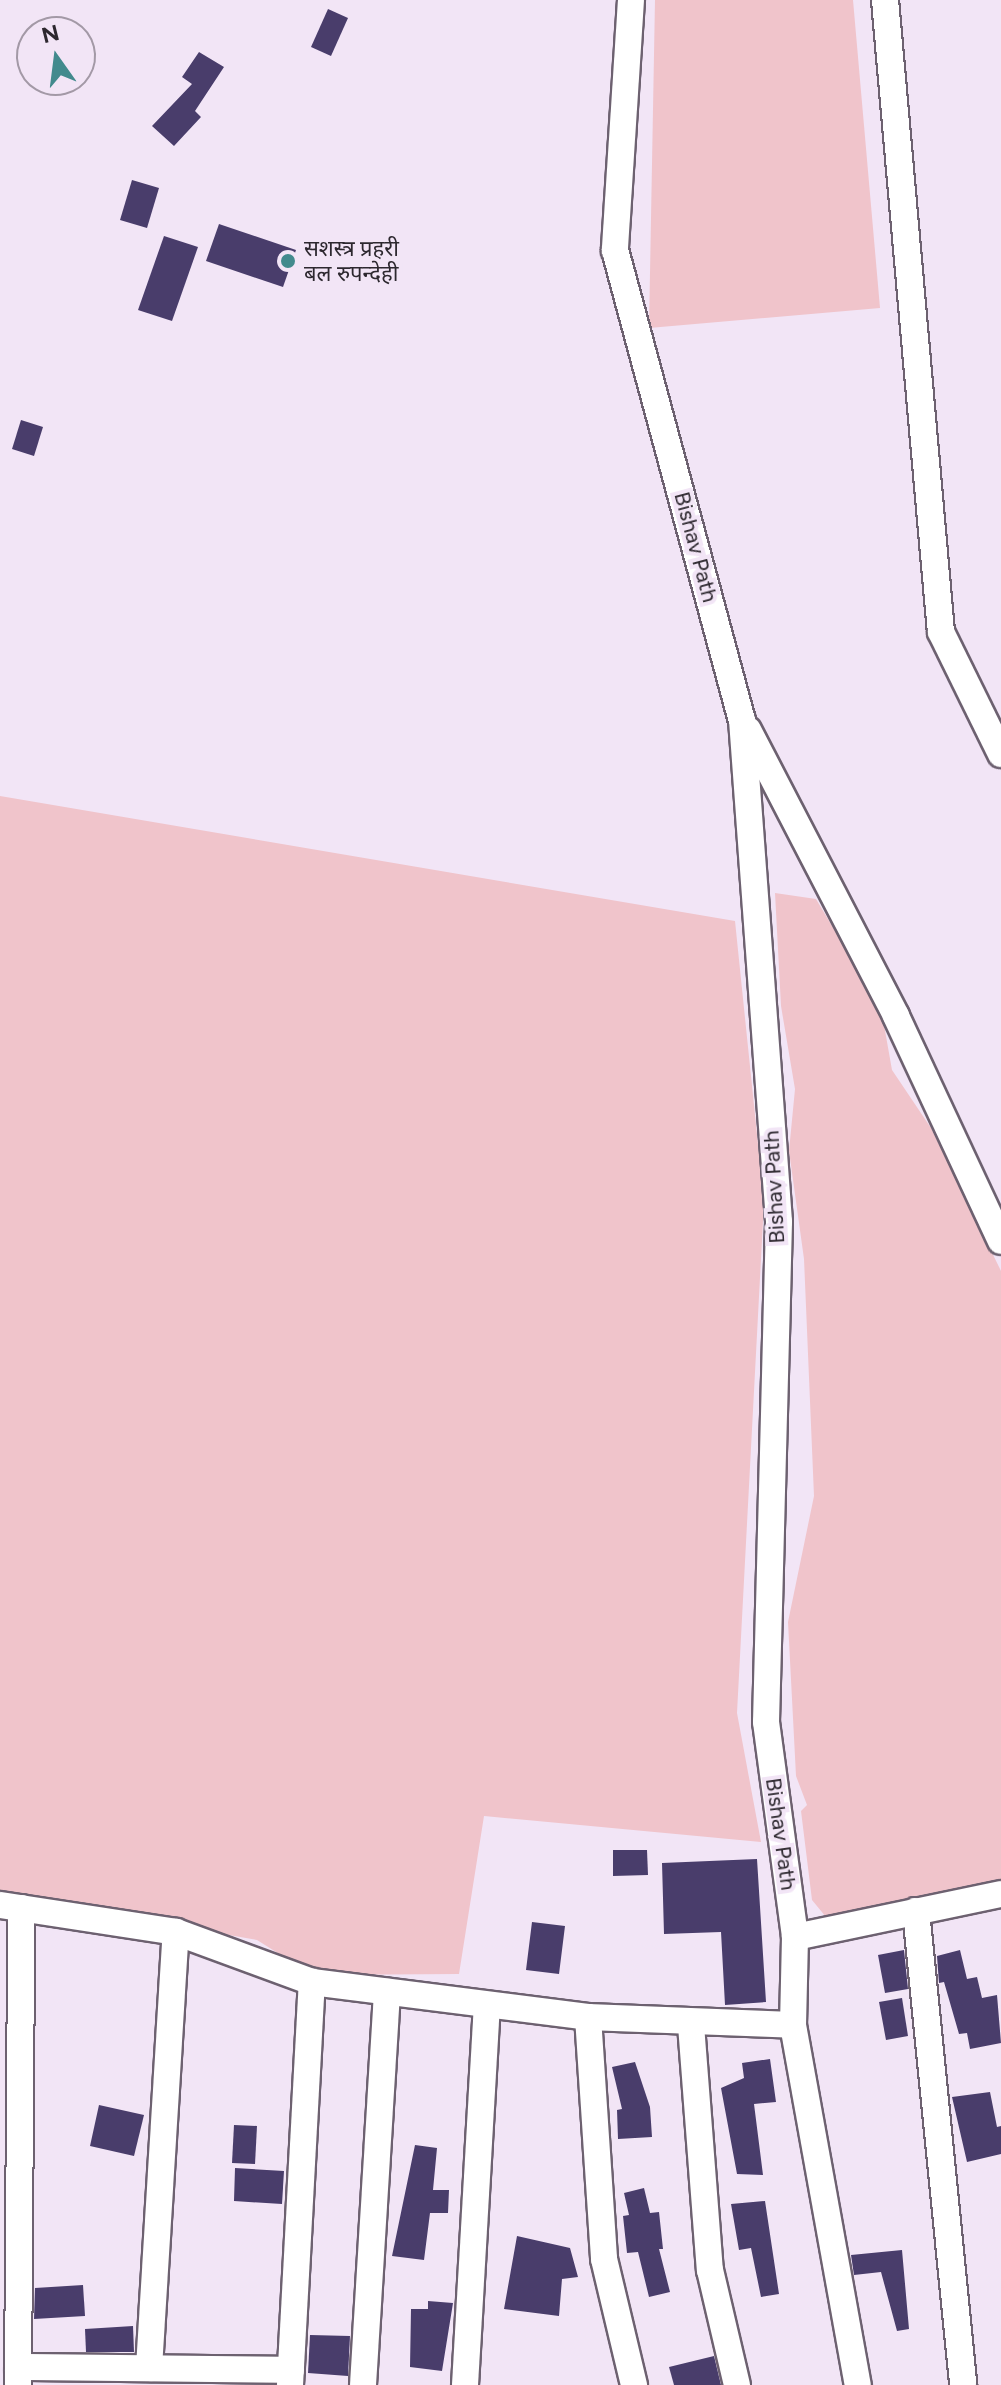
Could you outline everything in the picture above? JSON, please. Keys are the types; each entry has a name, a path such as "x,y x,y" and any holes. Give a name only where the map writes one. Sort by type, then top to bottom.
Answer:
{"street":[{"name":"Bishav Path","path":"631,0 615,250 742,720 779,1222 766,1722 795,1937 793,2025 858,2385"},
{"path":"885,0 941,632 1001,754"},
{"path":"742,720 896,1016 1001,1241"},
{"path":"795,1937 1001,1894"},
{"path":"312,1982 291,2378 149,2368 18,2376 9,2266 10,1907 176,1932 312,1982 487,2007 588,2017 691,2025 793,2025"},
{"path":"916,1911 963,2385"},
{"path":"149,2368 176,1932"},
{"path":"363,2385 387,1992"},
{"path":"465,2385 487,2007"},
{"path":"588,2017 604,2259 634,2385"},
{"path":"691,2025 710,2270 737,2385"}],"shaded area":[{"path":"655,0 853,0 880,308 649,328"},
{"path":"0,796 735,921 764,1202 737,1713 761,1842 484,1816 459,1974 313,1975 257,1940 0,1895"},
{"path":"775,893 816,899 881,1008 892,1070 931,1128 1001,1271 1001,1885 826,1917 812,1900 801,1811 807,1805 796,1776 788,1622 814,1496 804,1259 789,1151 795,1089 781,1006"}],"building":[{"path":"328,9 348,18 331,56 311,47"},
{"path":"199,52 224,67 195,111 201,117 174,146 152,126 192,84 182,77"},
{"path":"132,180 159,188 147,228 120,220"},
{"path":"219,224 296,250 283,287 206,261"},
{"path":"164,236 198,247 172,321 138,310"},
{"path":"21,420 43,427 34,456 12,449"},
{"path":"613,1850 647,1850 648,1875 613,1876"},
{"path":"757,1859 766,2002 725,2005 721,1932 664,1934 662,1863"},
{"path":"532,1922 565,1926 559,1974 526,1970"},
{"path":"904,1950 908,1989 885,1993 878,1955"},
{"path":"960,1950 967,1979 977,1977 982,1998 997,1995 1001,2043 970,2049 967,2033 959,2034 944,1982 939,1983 937,1956"},
{"path":"902,1998 908,2036 886,2040 879,2002"},
{"path":"770,2059 776,2102 754,2104 763,2175 737,2174 721,2088 744,2078 742,2063"},
{"path":"635,2062 650,2107 652,2137 618,2139 617,2110 622,2109 612,2067"},
{"path":"990,2092 997,2127 1001,2126 1001,2154 967,2162 952,2097"},
{"path":"99,2105 144,2115 134,2156 90,2146"},
{"path":"234,2125 257,2126 255,2164 232,2163"},
{"path":"415,2145 437,2148 433,2190 449,2190 448,2213 430,2213 424,2260 392,2256"},
{"path":"235,2168 284,2171 282,2204 234,2201"},
{"path":"644,2188 650,2213 659,2212 663,2249 659,2249 670,2292 649,2297 638,2252 627,2253 623,2216 629,2215 624,2193"},
{"path":"765,2201 779,2294 761,2297 751,2248 739,2250 731,2204"},
{"path":"517,2236 570,2248 578,2277 562,2279 559,2316 504,2309"},
{"path":"902,2250 909,2329 897,2331 881,2272 854,2275 851,2255"},
{"path":"83,2285 85,2316 34,2319 35,2288"},
{"path":"428,2301 453,2303 442,2371 410,2367 411,2309 428,2309"},
{"path":"133,2326 134,2352 86,2352 85,2329"},
{"path":"310,2335 350,2336 348,2376 308,2373"},
{"path":"714,2356 721,2385 674,2385 669,2367"}],"place":[{"name":"सशस्त्र प्रहरी बल रुपन्देही","path":"288,261"}]}
